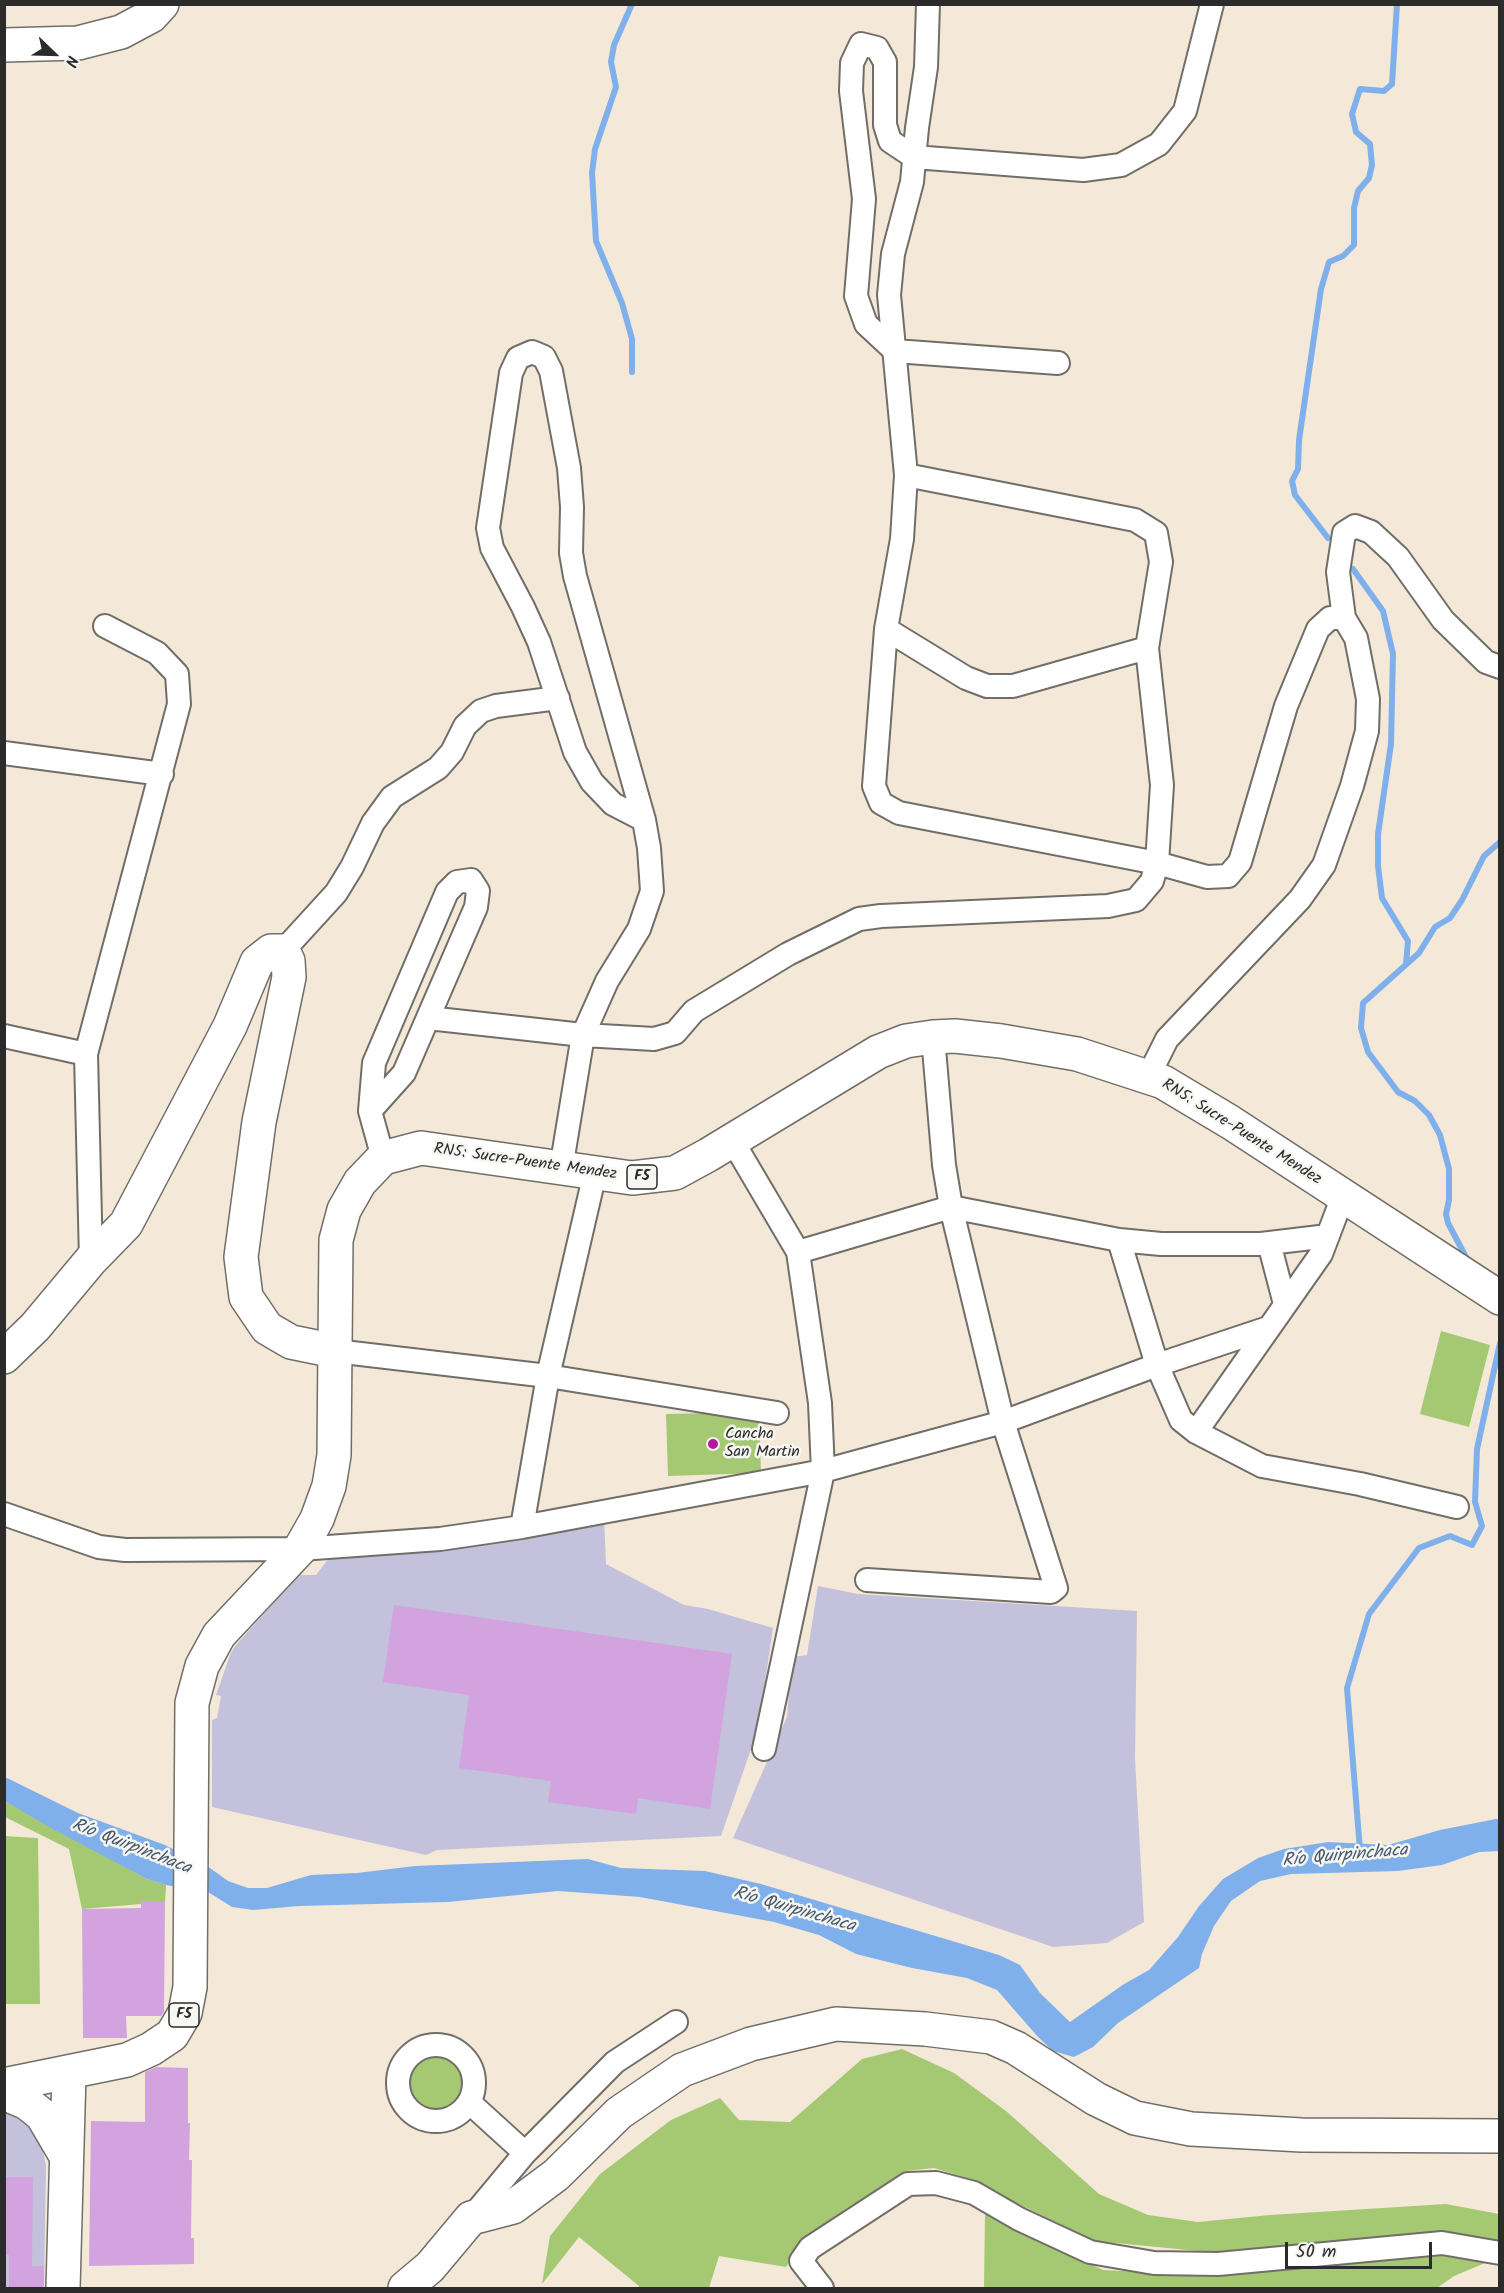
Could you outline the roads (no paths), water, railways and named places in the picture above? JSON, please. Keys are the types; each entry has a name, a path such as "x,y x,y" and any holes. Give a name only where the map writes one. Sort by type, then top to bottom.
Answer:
{"main road":[{"path":"4,45 78,44 121,32 151,16 162,4"},
{"path":"4,1357 35,1327 91,1260 126,1224 230,1026 258,962 271,951 283,951 288,961 289,977 259,1122 241,1257 246,1297 267,1328 291,1342 335,1351"},
{"name":"RN5: Sucre-Puente Mendez","path":"383,1158 421,1148 632,1178 675,1173 878,1052 906,1041 933,1037 955,1036 1001,1041 1066,1052 1163,1082 1221,1116 1500,1298"},
{"name":"F5","path":"4,2085 127,2060 151,2049 172,2035 185,2013 190,1987 192,1703 202,1666 219,1635 300,1549 317,1519 329,1486 334,1455 336,1240 344,1210 360,1182 383,1158"},
{"path":"405,2289 430,2267 471,2218 513,2207 556,2175 619,2114 682,2070 751,2044 836,2024 925,2029 991,2037 1016,2048 1096,2099 1135,2118 1191,2129 1302,2135 1500,2136"},
{"path":"63,2289 69,2073"},
{"path":"4,2092 27,2103 42,2115 65,2154"}],"street":[{"path":"928,4 926,66 912,182 892,265 889,296 906,475 902,539 886,629 874,786 881,803 899,813 1157,863 1207,877 1228,876 1240,862 1286,706 1318,629 1330,618 1344,618"},
{"path":"1058,363 895,351 866,324 856,296 864,199 851,91 852,63 861,44 877,48 885,62 885,125 891,141 914,158 1083,170 1121,165 1159,144 1185,111 1212,4"},
{"path":"561,1169 583,1035 607,981 639,929 652,891 644,820 575,576 569,468 551,371 544,357 532,352 518,358 511,373 489,528 492,548 539,642 575,752 592,782 613,804 644,820"},
{"path":"428,1018 583,1035 654,1039 675,1033 694,1011 788,954 859,920 880,916 1108,906 1136,900 1152,881 1157,863 1162,785 1147,648 1161,562 1156,533 1135,520 906,475"},
{"path":"1148,1077 1167,1039 1299,899 1324,865 1352,786 1367,731 1368,699 1356,638 1344,618 1338,572 1344,533 1355,526 1371,532 1398,556 1443,620 1486,662 1500,667"},
{"path":"91,1260 86,1054 179,704 177,674 157,653 105,626"},
{"path":"886,629 966,678 987,686 1013,686 1147,648"},
{"path":"283,951 336,893 352,867 373,823 392,797 438,768 452,752 465,726 481,711 496,706 558,698"},
{"path":"4,753 162,774"},
{"path":"369,1110 404,1073 476,907 478,891 471,880 458,882 447,892 374,1064 369,1110 383,1158"},
{"path":"4,1036 86,1054"},
{"path":"867,1580 1051,1592 1056,1588 1003,1422 951,1208 944,1165 933,1037"},
{"path":"732,1140 798,1252 820,1403 824,1471 764,1749"},
{"path":"522,1527 548,1376 595,1173"},
{"path":"1196,1432 1321,1254 1343,1196"},
{"path":"798,1252 951,1208 1119,1240 1161,1244 1269,1243 1328,1236"},
{"path":"1119,1240 1157,1365 1181,1420 1196,1432 1262,1466 1360,1484 1457,1507"},
{"path":"1269,1243 1285,1304"},
{"path":"4,1514 99,1547 125,1550 300,1549 440,1539 522,1527 824,1471 1003,1422 1157,1365 1268,1328"},
{"path":"335,1351 548,1376 777,1413"},
{"path":"471,2218 525,2153 615,2062 676,2022"},
{"path":"469,2102 525,2153"},
{"path":"822,2289 801,2260 810,2248 908,2184 936,2183 974,2193 1019,2219 1090,2252 1154,2263 1218,2264 1442,2243 1500,2253"}],"water":[{"name":"Río Quirpinchaca","path":"5,1777 78,1813 165,1845 210,1868 228,1881 248,1888 267,1888 311,1875 357,1873 415,1866 588,1859 621,1868 705,1871 761,1884 999,1955 1020,1965 1040,1993 1070,2022 1124,1984 1149,1970 1223,1879 1258,1858 1284,1849 1328,1842 1388,1845 1440,1830 1496,1819 1499,1819 1500,1851 1479,1852 1442,1865 1398,1871 1291,1874 1260,1881 1231,1901 1214,1926 1202,1954 1199,1968 1118,2023 1093,2047 1074,2057 1053,2051 997,1990 967,1978 912,1968 856,1954 819,1935 774,1922 640,1897 558,1891 448,1902 299,1906 253,1910 232,1907 208,1892 166,1885 147,1879 51,1828 5,1801"}],"waterway":[{"path":"632,4 614,45 611,62 616,87 595,149 592,173 596,241 622,303 632,339 632,372"},
{"path":"1328,538 1295,495 1292,481 1298,469 1299,440 1321,289 1329,262 1343,256 1354,245 1354,208 1358,191 1369,178 1372,165 1370,144 1356,132 1352,114 1360,89 1384,91 1392,84 1397,4"},
{"path":"1353,569 1383,611 1393,654 1391,744 1378,834 1378,866 1382,898 1408,941 1406,964"},
{"path":"1468,1261 1448,1223 1446,1214 1449,1200 1449,1169 1440,1135 1429,1115 1415,1101 1398,1092 1368,1052 1361,1028 1363,1003 1419,953 1435,927 1450,918 1462,900 1484,856 1500,842"},
{"name":"Río Quirpinchaca","path":"1360,1850 1347,1688 1369,1614 1419,1548 1450,1536 1472,1545 1482,1526 1475,1502 1477,1449 1500,1343"}],"place":[{"name":"Cancha San Martin","path":"713,1444"}]}
